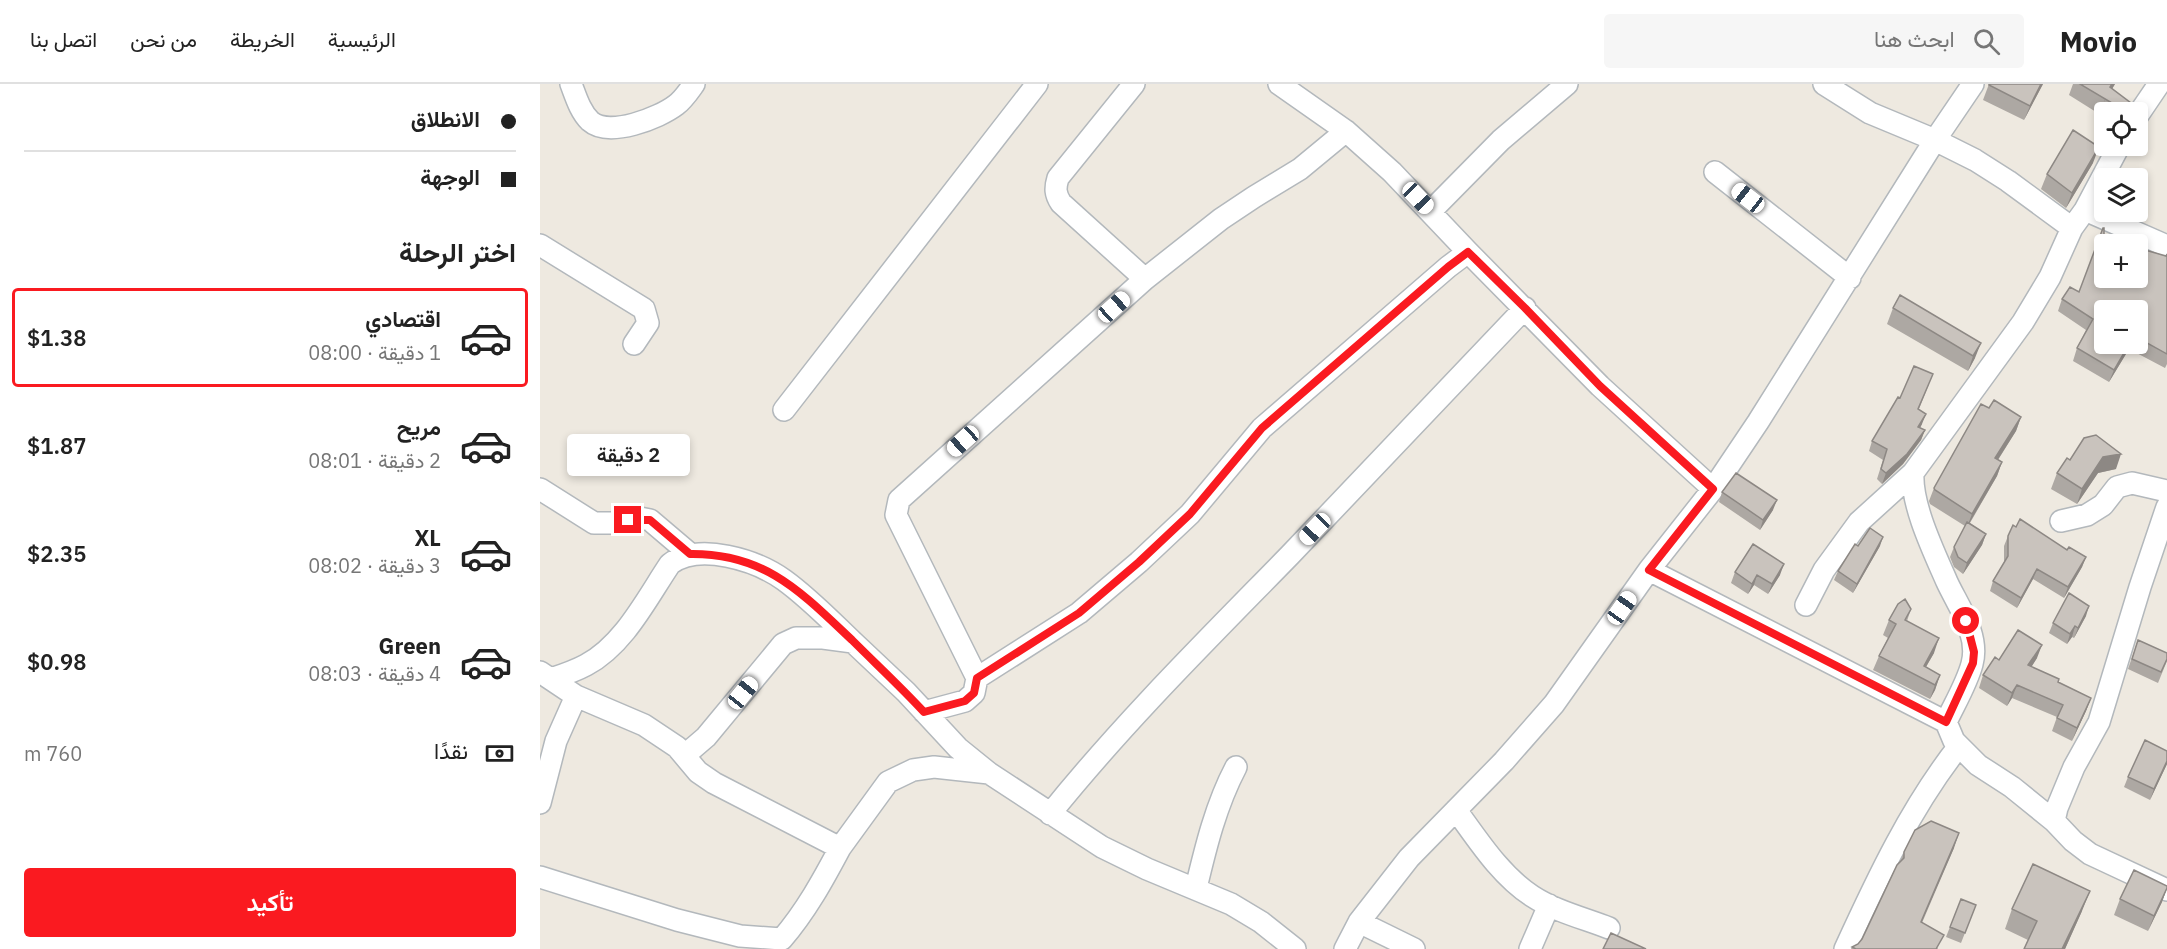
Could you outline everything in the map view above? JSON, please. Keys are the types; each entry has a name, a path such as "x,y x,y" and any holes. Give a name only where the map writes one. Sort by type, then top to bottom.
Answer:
{"street":[{"path":"571,84 581,109 591,122 605,128 627,126 657,117 678,104 694,84"},
{"path":"784,410 1036,84"},
{"path":"1134,84 1058,178 1056,196 1145,279"},
{"path":"1280,84 1346,131 1392,172 1600,386 1713,489"},
{"path":"1431,212 1501,140 1567,84"},
{"path":"1824,84 1870,113 1935,140 1975,160 2072,228"},
{"path":"1345,949 1359,922 1409,858 1504,761 1554,704 1649,570 1713,489 1973,84"},
{"path":"2146,102 2158,84"},
{"path":"924,712 965,701 974,693 977,678 896,515 899,500 1145,279 1221,219 1300,169 1346,131"},
{"path":"1806,605 1824,570 1859,522 1913,473 2024,322 2050,277 2072,228 2085,210 2114,156"},
{"path":"1715,172 1850,278"},
{"path":"2085,210 2167,246"},
{"path":"540,244 644,309 648,323 634,344"},
{"path":"977,678 1079,613 1139,562 1190,514 1262,428 1468,252"},
{"path":"1050,814 1091,762 1135,714 1394,447 1525,308"},
{"path":"1913,473 1915,495 1926,531 1947,582 1964,613 1974,652 1973,663 1946,722"},
{"path":"2061,521 2087,515 2103,505 2117,487 2132,483 2167,492"},
{"path":"540,489 594,523 611,523 640,518 650,520 690,554"},
{"path":"2054,821 2074,767 2099,722 2167,507"},
{"path":"546,676 587,664 608,650 632,621 670,564 679,557 690,554 714,554 734,558 782,578 809,600 958,748 989,773 1102,847 1147,869 1231,904 1261,922 1295,949"},
{"path":"1649,570 1946,722 1951,736 1978,765 2012,787 2054,821 2073,841 2091,854 2167,890"},
{"path":"685,755 706,737 783,644 796,638 823,638 853,642"},
{"path":"546,676 576,696 644,725 677,747 698,772 714,783 840,848"},
{"path":"540,803 556,741 576,696"},
{"path":"1845,949 1903,833 1936,775 1959,746"},
{"path":"540,877 677,920 740,936 782,939 796,923 814,895 840,848 888,782 913,770 934,767 989,773"},
{"path":"1196,888 1216,812 1224,789 1236,767"},
{"path":"1456,810 1490,857 1530,895 1549,905 1609,928"},
{"path":"1530,949 1549,905"},
{"path":"1359,922 1414,949"}],"building":[{"path":"1989,84 2041,84 2030,106"},
{"path":"2080,84 2112,84 2110,87 2130,102 2110,102"},
{"path":"2073,130 2094,144 2094,156 2072,193 2047,174"},
{"path":"2148,251 2166,256 2167,254 2167,354 2148,344 2148,300 2094,300 2094,354 2123,354 2114,370 2077,348 2093,319 2062,299 2070,287 2079,292 2094,252 2094,288 2148,288"},
{"path":"1900,295 1981,343 1973,356 1893,308"},
{"path":"1914,366 1933,374 1918,409 1926,414 1918,427 1925,430 1907,454 1886,473 1881,469 1887,449 1872,441 1898,397 1900,398"},
{"path":"1994,400 2021,417 1995,458 2002,462 1972,514 1934,488 1981,404 1989,408"},
{"path":"2096,435 2121,454 2103,457 2082,489 2057,473 2067,458 2070,460 2084,438"},
{"path":"1736,473 1777,500 1763,520 1722,492"},
{"path":"2020,519 2067,550 2069,547 2086,557 2068,587 2037,569 2021,598 1993,581 2008,556 2008,536 2013,525 2016,527"},
{"path":"1967,522 1986,534 1967,563 1958,557 1954,547"},
{"path":"1870,528 1883,537 1857,584 1838,571 1855,544 1858,546"},
{"path":"1753,544 1784,564 1772,584 1757,575 1752,584 1735,572"},
{"path":"2069,593 2089,606 2078,628 2075,626 2070,634 2053,623"},
{"path":"1905,599 1911,609 1905,620 1939,638 1924,666 1940,675 1935,685 1879,656 1896,624 1889,620 1898,604"},
{"path":"2018,630 2042,645 2028,665 2059,679 2058,682 2091,698 2077,728 2057,718 2063,705 2017,685 2012,693 1983,675 1995,657 1999,660"},
{"path":"2138,640 2167,653 2167,659 2161,672 2132,659"},
{"path":"2145,740 2167,751 2167,761 2154,789 2128,777"},
{"path":"1931,821 1959,833 1921,922 1944,935 1936,949 1856,949 1852,947 1862,939 1897,865 1904,858 1904,852 1915,830"},
{"path":"2033,864 2090,891 2062,949 2024,949 2037,921 2012,909"},
{"path":"2134,870 2167,886 2154,916 2120,899"},
{"path":"1961,899 1976,905 1965,933 1950,927"},
{"path":"1611,933 1646,949 1603,949"}],"route":[{"path":"628,520 640,518 650,520 690,554 714,554 734,558 782,578 809,600 889,675 924,712 965,701 974,693 977,678 1079,613 1139,562 1190,514 1262,428 1468,252 1600,386 1713,489 1649,570 1946,722 1973,663 1974,652 1966,621"}]}
